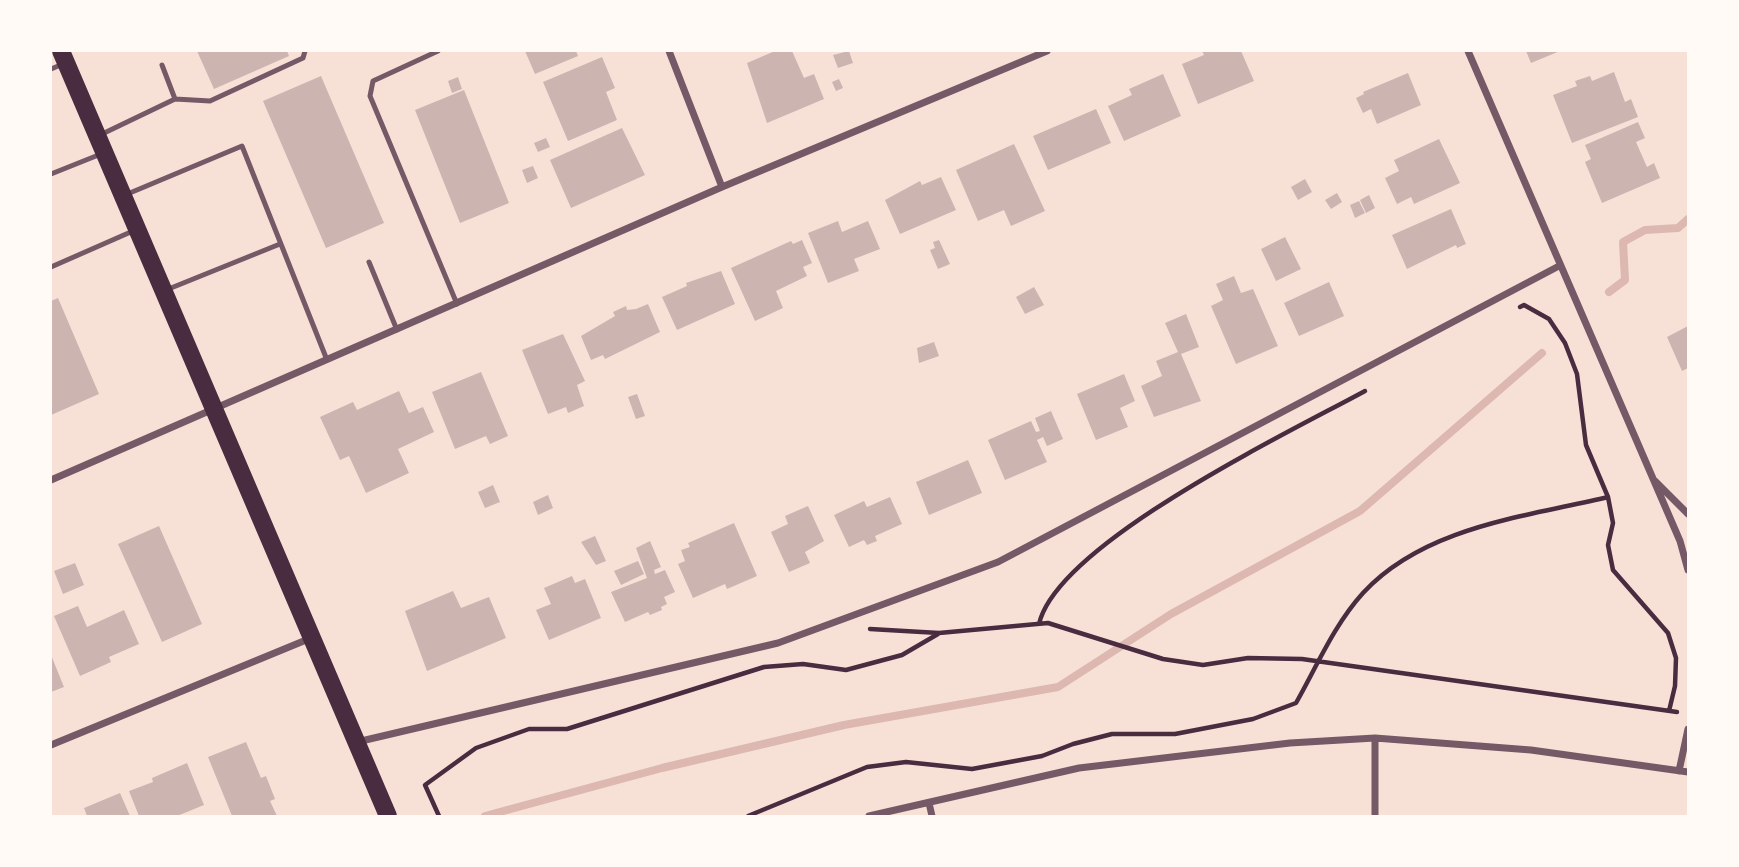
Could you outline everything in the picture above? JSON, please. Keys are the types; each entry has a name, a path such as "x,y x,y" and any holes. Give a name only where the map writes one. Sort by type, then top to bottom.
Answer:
{"main road":[{"path":"59,61 100,144 388,816"}],"street":[{"path":"669,51 722,187"},
{"path":"51,480 722,187 1047,51"},
{"path":"1468,51 1679,541 1688,570"},
{"path":"356,742 778,643 998,562 1559,266"},
{"path":"1652,478 1688,514"},
{"path":"51,745 311,638"},
{"path":"1679,771 1688,729"},
{"path":"1375,738 1375,816"},
{"path":"869,816 1079,768 1290,743 1375,738 1531,750 1688,772"},
{"path":"929,803 932,816"}],"lane":[{"path":"51,174 175,99 210,101 303,58 305,51"},
{"path":"438,51 373,81 370,96 457,304"},
{"path":"162,65 175,99"},
{"path":"122,196 242,146 327,360"},
{"path":"51,267 136,230"},
{"path":"162,291 279,244"},
{"path":"369,262 397,330"}],"path":[{"path":"1515,309 1524,305 1549,318 1565,343 1577,374 1586,445 1608,497 1613,523 1608,545 1613,570 1668,633 1676,658 1675,686 1669,711"},
{"path":"1039,624 1042,608 1070,574 1151,509 1373,387"},
{"path":"748,816 867,767 906,762 972,769 1042,756 1073,744 1112,734 1175,734 1253,719 1296,703 1326,645 1362,594 1389,569 1431,544 1483,527 1608,497"},
{"path":"862,628 939,633 1039,624 1079,630 1163,659 1203,665 1248,658 1319,661 1677,712"},
{"path":"439,816 425,785 476,748 529,729 567,729 764,667 803,664 846,670 902,655 939,633"}],"building":[{"path":"197,51 287,51 289,56 214,89"},
{"path":"525,51 576,51 578,56 535,74"},
{"path":"775,51 792,51 804,78 814,74 824,99 767,123 747,63"},
{"path":"849,51 853,63 838,68 833,55"},
{"path":"1202,51 1241,51 1254,81 1198,104 1182,64 1204,55"},
{"path":"1526,51 1560,51 1531,63"},
{"path":"602,57 615,88 606,92 617,120 568,141 543,82"},
{"path":"1614,72 1625,102 1631,99 1638,117 1572,143 1553,95 1577,86 1575,81 1590,76 1592,81"},
{"path":"1408,73 1421,105 1377,124 1371,109 1363,113 1356,98 1364,94 1363,92"},
{"path":"1163,74 1181,116 1124,141 1108,106 1132,95 1129,89"},
{"path":"321,76 384,223 326,248 263,101"},
{"path":"458,77 462,89 452,93 448,81"},
{"path":"839,79 843,88 836,91 832,82"},
{"path":"464,90 509,203 460,223 415,110"},
{"path":"1096,109 1111,143 1048,170 1033,136"},
{"path":"1638,122 1645,138 1636,142 1647,167 1654,163 1660,178 1602,203 1585,162 1591,159 1585,145"},
{"path":"622,128 645,175 571,208 550,160"},
{"path":"546,138 550,147 538,152 534,143"},
{"path":"1439,139 1460,183 1414,204 1411,197 1397,204 1385,178 1399,171 1394,160"},
{"path":"1014,144 1045,211 1011,226 1004,210 978,221 956,170"},
{"path":"533,166 538,178 527,183 522,170"},
{"path":"941,177 956,210 900,234 885,200 920,181 922,185"},
{"path":"1305,179 1312,192 1298,200 1291,187"},
{"path":"1337,193 1342,202 1331,209 1325,200"},
{"path":"1369,195 1375,208 1366,213 1360,200"},
{"path":"1359,201 1365,213 1355,218 1350,205"},
{"path":"1451,209 1466,244 1457,248 1456,245 1407,269 1392,235"},
{"path":"838,221 842,232 868,221 880,249 854,259 859,271 828,283 808,233"},
{"path":"1285,237 1301,269 1276,281 1261,249"},
{"path":"802,240 812,263 803,267 807,276 776,291 783,308 755,321 731,268 791,241 793,244"},
{"path":"939,240 950,264 938,269 930,250 935,248 933,242"},
{"path":"721,271 735,304 677,330 662,297 687,286 686,283"},
{"path":"1234,276 1241,293 1253,289 1278,346 1236,364 1211,306 1223,300 1216,284"},
{"path":"1329,282 1344,316 1299,336 1284,303"},
{"path":"1034,287 1044,305 1025,314 1016,297"},
{"path":"58,298 99,394 51,415 51,301"},
{"path":"648,304 660,332 605,359 603,355 591,360 581,336 615,316 613,312 626,306 627,310"},
{"path":"1186,314 1199,347 1181,354 1201,401 1154,417 1141,386 1162,376 1156,361 1178,352 1165,323"},
{"path":"1688,326 1688,368 1682,371 1667,337"},
{"path":"563,334 585,381 577,385 584,406 568,413 566,407 548,414 522,350"},
{"path":"934,342 939,356 919,363 917,348"},
{"path":"481,372 508,436 490,444 486,436 455,449 432,392"},
{"path":"1124,374 1135,401 1120,408 1128,427 1096,440 1077,394"},
{"path":"399,391 409,413 423,407 434,432 398,449 409,473 366,493 349,456 340,460 320,417 353,402 357,410"},
{"path":"637,394 645,416 636,419 628,397"},
{"path":"1051,411 1063,439 1047,446 1043,437 1037,440 1047,462 1005,480 988,440 1031,421 1036,432 1040,431 1035,418"},
{"path":"968,460 982,493 929,515 916,482"},
{"path":"493,485 500,502 485,508 478,492"},
{"path":"548,495 553,508 538,515 533,502"},
{"path":"890,497 902,524 875,536 877,541 867,545 864,540 849,547 834,515 864,501 867,507"},
{"path":"808,506 824,541 805,552 810,563 789,572 771,532 788,524 785,516"},
{"path":"734,523 757,576 727,589 725,584 693,598 678,564 685,561 681,550 690,547 688,543"},
{"path":"159,526 202,624 162,642 118,544"},
{"path":"595,536 606,561 596,565 581,542"},
{"path":"650,541 661,567 654,570 655,574 665,570 675,592 664,597 667,604 661,607 662,610 650,615 648,612 625,622 611,592 647,578 636,548"},
{"path":"638,561 644,574 621,585 614,571"},
{"path":"75,563 84,585 63,594 54,571"},
{"path":"572,576 575,583 585,579 601,618 549,640 536,610 551,604 544,588"},
{"path":"453,591 461,608 489,597 506,638 427,671 405,611"},
{"path":"78,606 87,627 124,610 139,644 109,657 111,662 80,676 54,616"},
{"path":"51,655 64,687 51,692"},
{"path":"246,742 261,778 266,776 275,799 270,801 277,816 232,816 208,757"},
{"path":"187,763 204,805 177,816 139,816 129,791 153,782 152,778"},
{"path":"120,793 130,816 87,816 84,808"}],"waterway":[{"path":"1609,292 1625,280 1623,242 1645,230 1678,228 1688,219"},
{"path":"485,816 662,768 844,725 1058,687 1171,614 1360,511 1542,353"}]}
